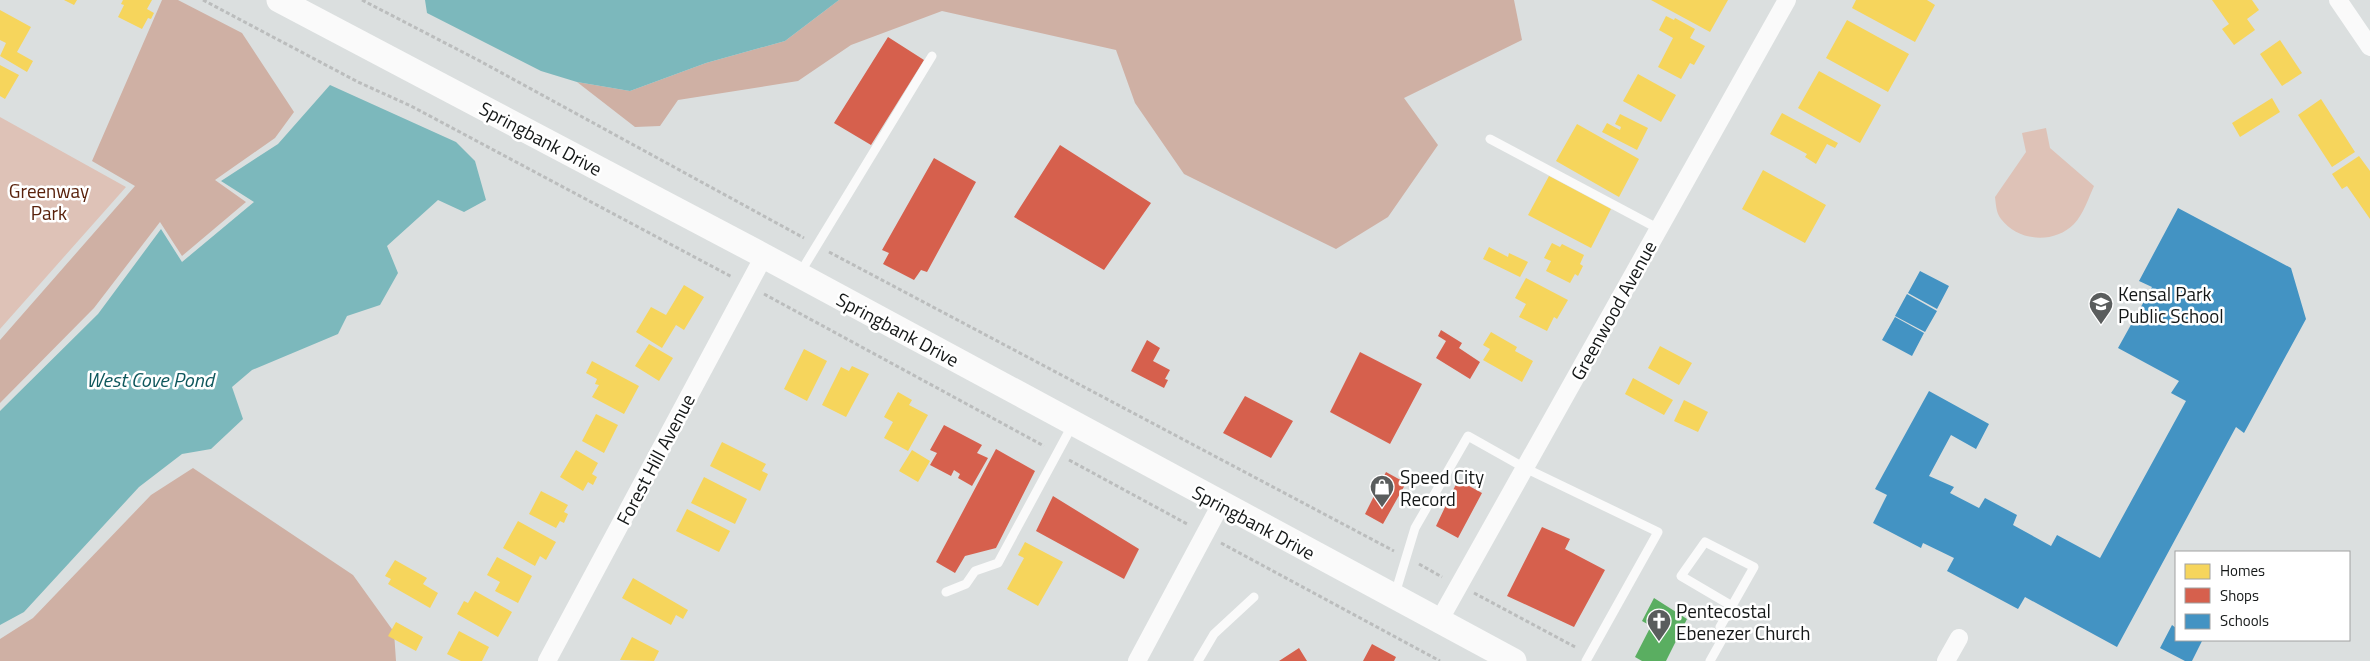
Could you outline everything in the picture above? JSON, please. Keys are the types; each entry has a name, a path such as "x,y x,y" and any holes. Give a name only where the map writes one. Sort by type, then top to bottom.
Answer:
{"main road":[{"name":"Springbank Drive","path":"279,0 764,256 1514,661"}],"street":[{"name":"Greenwood Avenue","path":"1439,621 1788,0"},
{"path":"2338,0 2370,47"},
{"name":"Forest Hill Avenue","path":"547,661 764,256"},
{"path":"1137,661 1221,504"},
{"path":"1946,661 1959,638"}],"lane":[{"path":"799,276 932,56"},
{"path":"1490,139 1659,229"},
{"path":"946,592 966,584 975,570 998,563 1073,424"},
{"path":"1394,597 1415,528 1468,436 1525,468 1658,532 1587,658"},
{"path":"1710,661 1724,636 1720,627 1732,606 1754,567 1705,542 1681,576 1732,606"},
{"path":"1198,661 1214,634 1254,597"}],"path":[{"path":"203,0 358,82 411,106 748,286 1440,661"},
{"path":"362,0 478,60 817,245 1459,586 1587,658"}],"green space":[{"name":"Greenway Park","path":"0,117 126,187 0,329"},
{"path":"2046,128 2050,148 2094,186 2083,211 2074,224 2057,235 2037,238 2027,236 2008,227 1998,214 1995,197 2026,152 2022,133"}],"shaded area":[{"path":"162,0 178,0 242,33 294,112 275,138 215,180 246,202 182,256 160,222 94,308 0,403 0,340 135,186 92,161"},
{"path":"839,0 1514,0 1522,40 1404,98 1438,145 1388,217 1336,249 1184,174 1135,103 1116,50 942,11 851,45 798,81 678,100 660,126 635,127 577,82 630,91 706,63 785,41"},
{"path":"193,468 353,575 394,632 396,661 0,661 0,639 33,618 151,495"}],"water":[{"path":"425,0 839,0 785,41 706,63 630,91 577,82 541,71 427,13"},
{"name":"West Cove Pond","path":"330,85 456,142 475,161 486,200 464,212 438,200 387,246 398,273 380,305 347,316 338,334 252,370 232,387 243,419 211,449 182,454 139,487 24,612 0,625 0,411 98,314 161,229 182,262 254,202 221,181 278,144"}],"building: Homes":[{"path":"64,0 77,0 74,5"},
{"path":"123,0 152,0 147,9 154,13 151,19 148,18 142,29 118,17 124,5 121,4"},
{"path":"1651,0 1728,0 1710,32"},
{"path":"1856,0 1927,0 1935,5 1915,42 1852,8"},
{"path":"2212,0 2252,0 2259,10 2247,19 2255,30 2234,45 2222,29 2229,24"},
{"path":"0,10 31,27 17,52 33,61 27,72 0,56 6,43 0,40"},
{"path":"1666,16 1674,20 1675,18 1695,29 1690,38 1705,46 1694,65 1690,63 1681,79 1658,67 1673,38 1659,30"},
{"path":"1847,20 1909,54 1888,92 1826,58"},
{"path":"2280,40 2302,73 2282,86 2260,54"},
{"path":"0,65 19,75 5,99 0,96"},
{"path":"1819,71 1881,105 1860,143 1798,108"},
{"path":"1638,74 1676,95 1661,122 1623,101"},
{"path":"2272,98 2280,112 2240,137 2232,123"},
{"path":"2321,99 2355,152 2332,167 2298,115"},
{"path":"1782,113 1838,143 1835,148 1827,144 1816,164 1805,157 1807,154 1770,134"},
{"path":"1620,114 1648,128 1637,150 1602,132 1607,123 1620,130 1621,127 1615,124"},
{"path":"1577,124 1639,159 1619,197 1556,161"},
{"path":"2359,156 2370,171 2370,219 2347,186 2342,189 2332,174"},
{"path":"1763,170 1826,205 1805,243 1742,209"},
{"path":"1549,176 1611,209 1591,248 1528,215"},
{"path":"1552,243 1560,247 1562,244 1584,255 1580,264 1583,266 1578,276 1575,274 1570,283 1546,271 1551,261 1544,258"},
{"path":"1489,247 1508,257 1509,253 1528,262 1520,277 1483,259"},
{"path":"1526,278 1568,300 1557,319 1554,317 1547,331 1519,317 1526,304 1515,298"},
{"path":"684,285 704,297 684,330 676,325 662,348 636,332 651,307 666,315"},
{"path":"1491,332 1517,347 1515,351 1533,361 1522,382 1483,360 1490,349 1483,345"},
{"path":"649,344 673,358 659,381 635,366"},
{"path":"1660,346 1692,363 1679,385 1648,368"},
{"path":"804,349 827,361 807,401 784,389"},
{"path":"592,361 639,386 624,414 592,397 599,385 595,384 597,379 586,373"},
{"path":"852,366 869,374 846,417 822,405 841,367 849,371"},
{"path":"1633,378 1673,400 1664,415 1625,394"},
{"path":"898,392 912,400 909,405 928,415 908,451 884,438 893,422 884,417"},
{"path":"1684,400 1708,412 1698,432 1674,421"},
{"path":"596,414 618,425 604,453 582,441"},
{"path":"722,442 766,464 762,471 768,474 760,491 710,466"},
{"path":"576,450 598,463 592,474 597,477 593,485 588,482 583,491 560,477"},
{"path":"912,450 930,461 918,482 899,471"},
{"path":"704,477 747,499 735,524 691,503"},
{"path":"541,491 568,505 564,512 568,514 564,523 560,521 556,528 529,514"},
{"path":"687,509 730,531 719,552 676,531"},
{"path":"518,521 556,542 546,560 540,556 535,566 503,548"},
{"path":"1025,542 1063,562 1038,606 1007,589 1024,558 1018,555"},
{"path":"497,557 532,576 518,603 495,591 500,582 487,575"},
{"path":"395,560 427,578 423,584 438,593 430,608 388,584 391,579 385,576"},
{"path":"633,578 688,610 683,619 676,615 671,625 622,598"},
{"path":"475,591 512,612 498,637 457,614 464,601 468,603"},
{"path":"396,622 423,637 416,651 388,636"},
{"path":"459,631 489,647 482,661 461,661 447,654"},
{"path":"632,637 659,651 654,661 620,660"}],"building: Shops":[{"path":"888,37 924,60 871,145 834,123"},
{"path":"1060,145 1151,203 1104,270 1014,217"},
{"path":"934,158 976,182 927,272 921,270 914,280 883,264 889,253 882,250"},
{"path":"1441,330 1462,343 1459,348 1480,362 1470,379 1436,358 1446,341 1438,336"},
{"path":"1147,340 1160,348 1153,361 1170,370 1165,379 1168,380 1164,388 1131,371"},
{"path":"1360,352 1422,384 1390,444 1330,412"},
{"path":"1245,396 1293,421 1271,458 1223,433"},
{"path":"944,425 982,445 977,453 988,458 972,486 958,478 960,474 954,470 951,476 930,465 937,453 930,450"},
{"path":"996,449 1035,471 996,548 965,556 955,573 936,562"},
{"path":"1386,472 1406,483 1383,524 1365,514"},
{"path":"1458,480 1482,493 1458,538 1436,526"},
{"path":"1053,496 1139,549 1124,579 1036,531"},
{"path":"1542,527 1570,539 1565,549 1605,570 1574,627 1507,596"},
{"path":"1372,644 1396,657 1394,661 1363,661"},
{"path":"1299,648 1307,661 1279,661"}],"building: Schools":[{"path":"2178,208 2291,268 2306,319 2244,433 2236,427 2117,647 2025,597 2018,609 1947,571 1954,558 1923,543 1921,548 1873,523 1887,495 1875,489 1929,391 1989,424 1976,449 1951,435 1929,476 1954,487 1950,493 1979,508 1985,498 2017,515 2013,525 2051,546 2057,535 2100,558 2186,401 2171,393 2179,381 2118,348 2152,287 2139,281"},
{"path":"1920,271 1949,286 1937,309 1908,293"},
{"path":"1907,294 1937,311 1925,332 1895,316"},
{"path":"1895,317 1924,333 1912,356 1882,340"},
{"path":"2172,625 2175,627 2175,641 2202,641 2192,661 2185,661 2160,648"}],"building: Public":[{"name":"Pentecostal Ebenezer Church","path":"1654,598 1687,619 1666,661 1642,661 1635,657 1651,626 1642,621"}],"place":[{"name":"Kensal Park Public School","path":"2101,325"},
{"name":"Speed City Record","path":"1382,508"},
{"name":"Pentecostal Ebenezer Church","path":"1659,642"}]}
